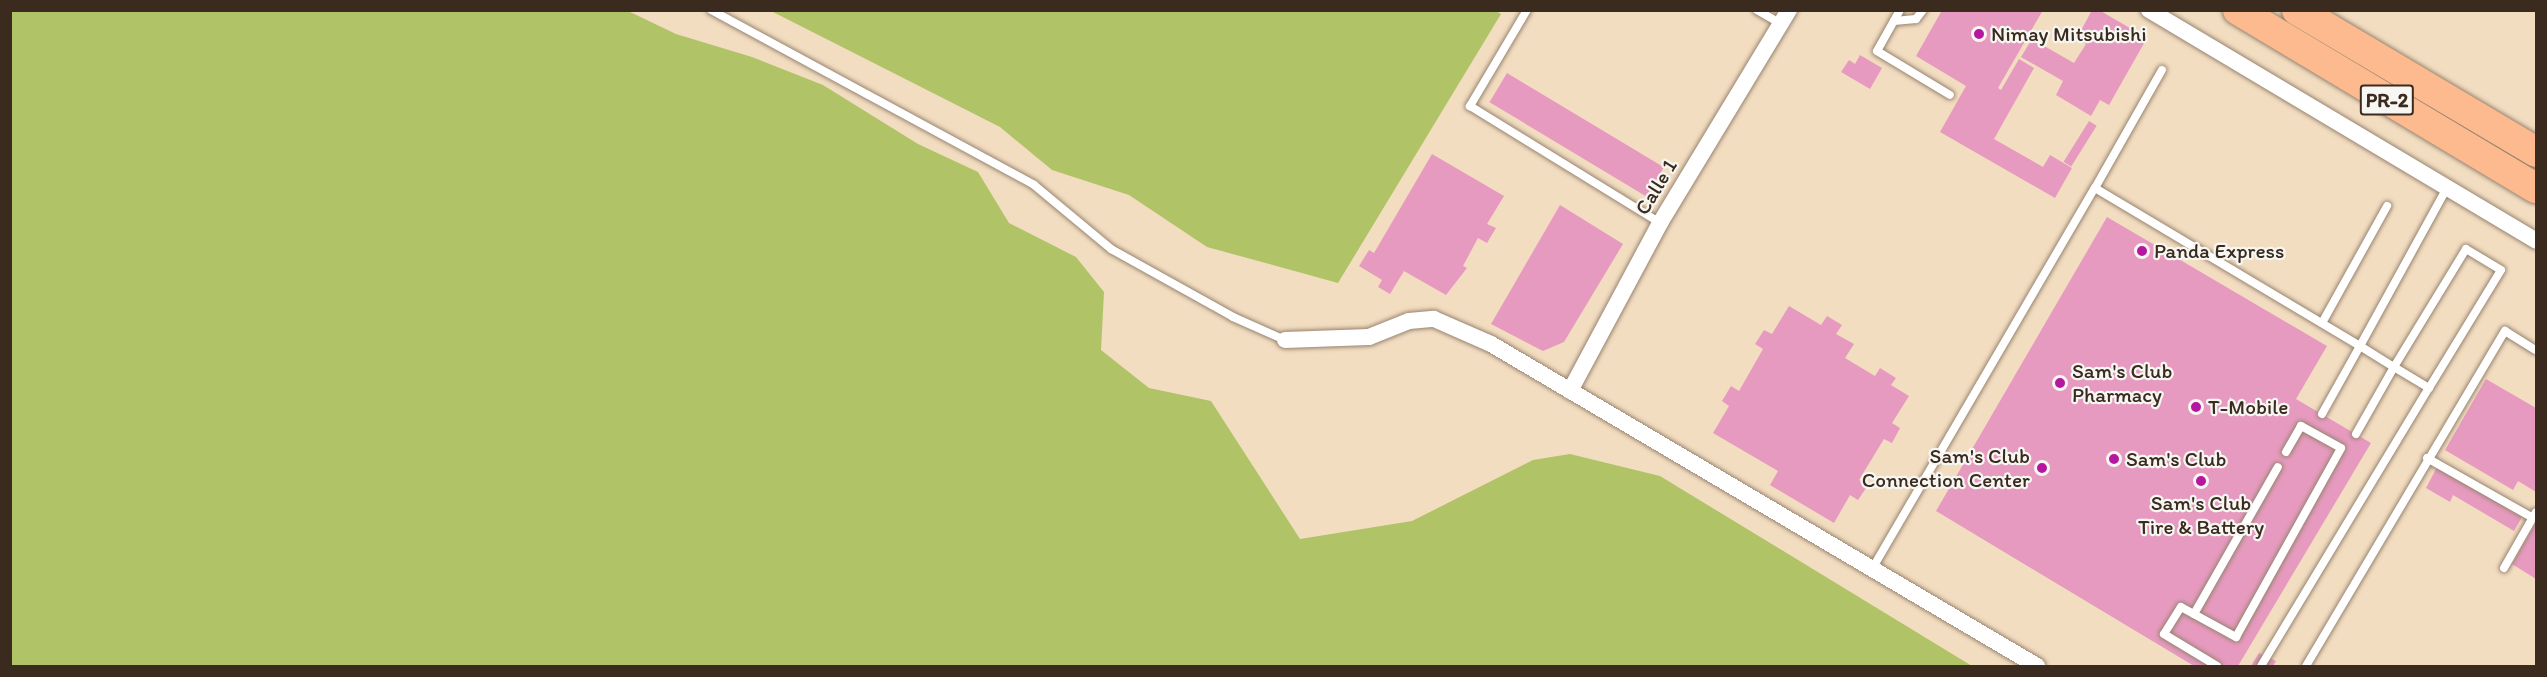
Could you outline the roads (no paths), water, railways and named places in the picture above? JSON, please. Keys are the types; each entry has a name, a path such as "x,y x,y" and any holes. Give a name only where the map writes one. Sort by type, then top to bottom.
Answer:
{"highway":[{"name":"PR-2","path":"2238,10 2536,188"},
{"name":"PR-2","path":"2297,10 2536,152"}],"street":[{"path":"2149,10 2536,241"},
{"name":"Calle 1","path":"1570,391 1660,223 1785,17"},
{"path":"1285,340 1369,338 1409,321 1434,319 1491,344 2037,666"}],"lane":[{"path":"711,10 1034,185 1112,249 1233,317 1285,340"},
{"path":"1527,10 1470,106 1660,223"},
{"path":"1757,10 1785,17"},
{"path":"1900,10 1877,51 1950,95"},
{"path":"1894,21 1916,19 1923,10"},
{"path":"1872,569 2162,70"},
{"path":"2095,188 2429,388"},
{"path":"2322,414 2447,188"},
{"path":"2322,323 2387,206"},
{"path":"2261,666 2501,270 2466,249 2356,434"},
{"path":"2306,666 2427,458 2505,332 2536,350"},
{"path":"2217,666 2164,634 2181,607 2236,637 2341,448 2301,426 2286,452"},
{"path":"2427,458 2535,515 2504,568"},
{"path":"2194,614 2278,466"}],"place":[{"name":"Nimay Mitsubishi","path":"1979,34"},
{"name":"Panda Express","path":"2142,251"},
{"name":"Sam's Club Pharmacy","path":"2060,383"},
{"name":"T-Mobile","path":"2196,407"},
{"name":"Sam's Club","path":"2114,459"},
{"name":"Sam's Club Connection Center","path":"2042,468"},
{"name":"Sam's Club Tire & Battery","path":"2201,481"}]}
